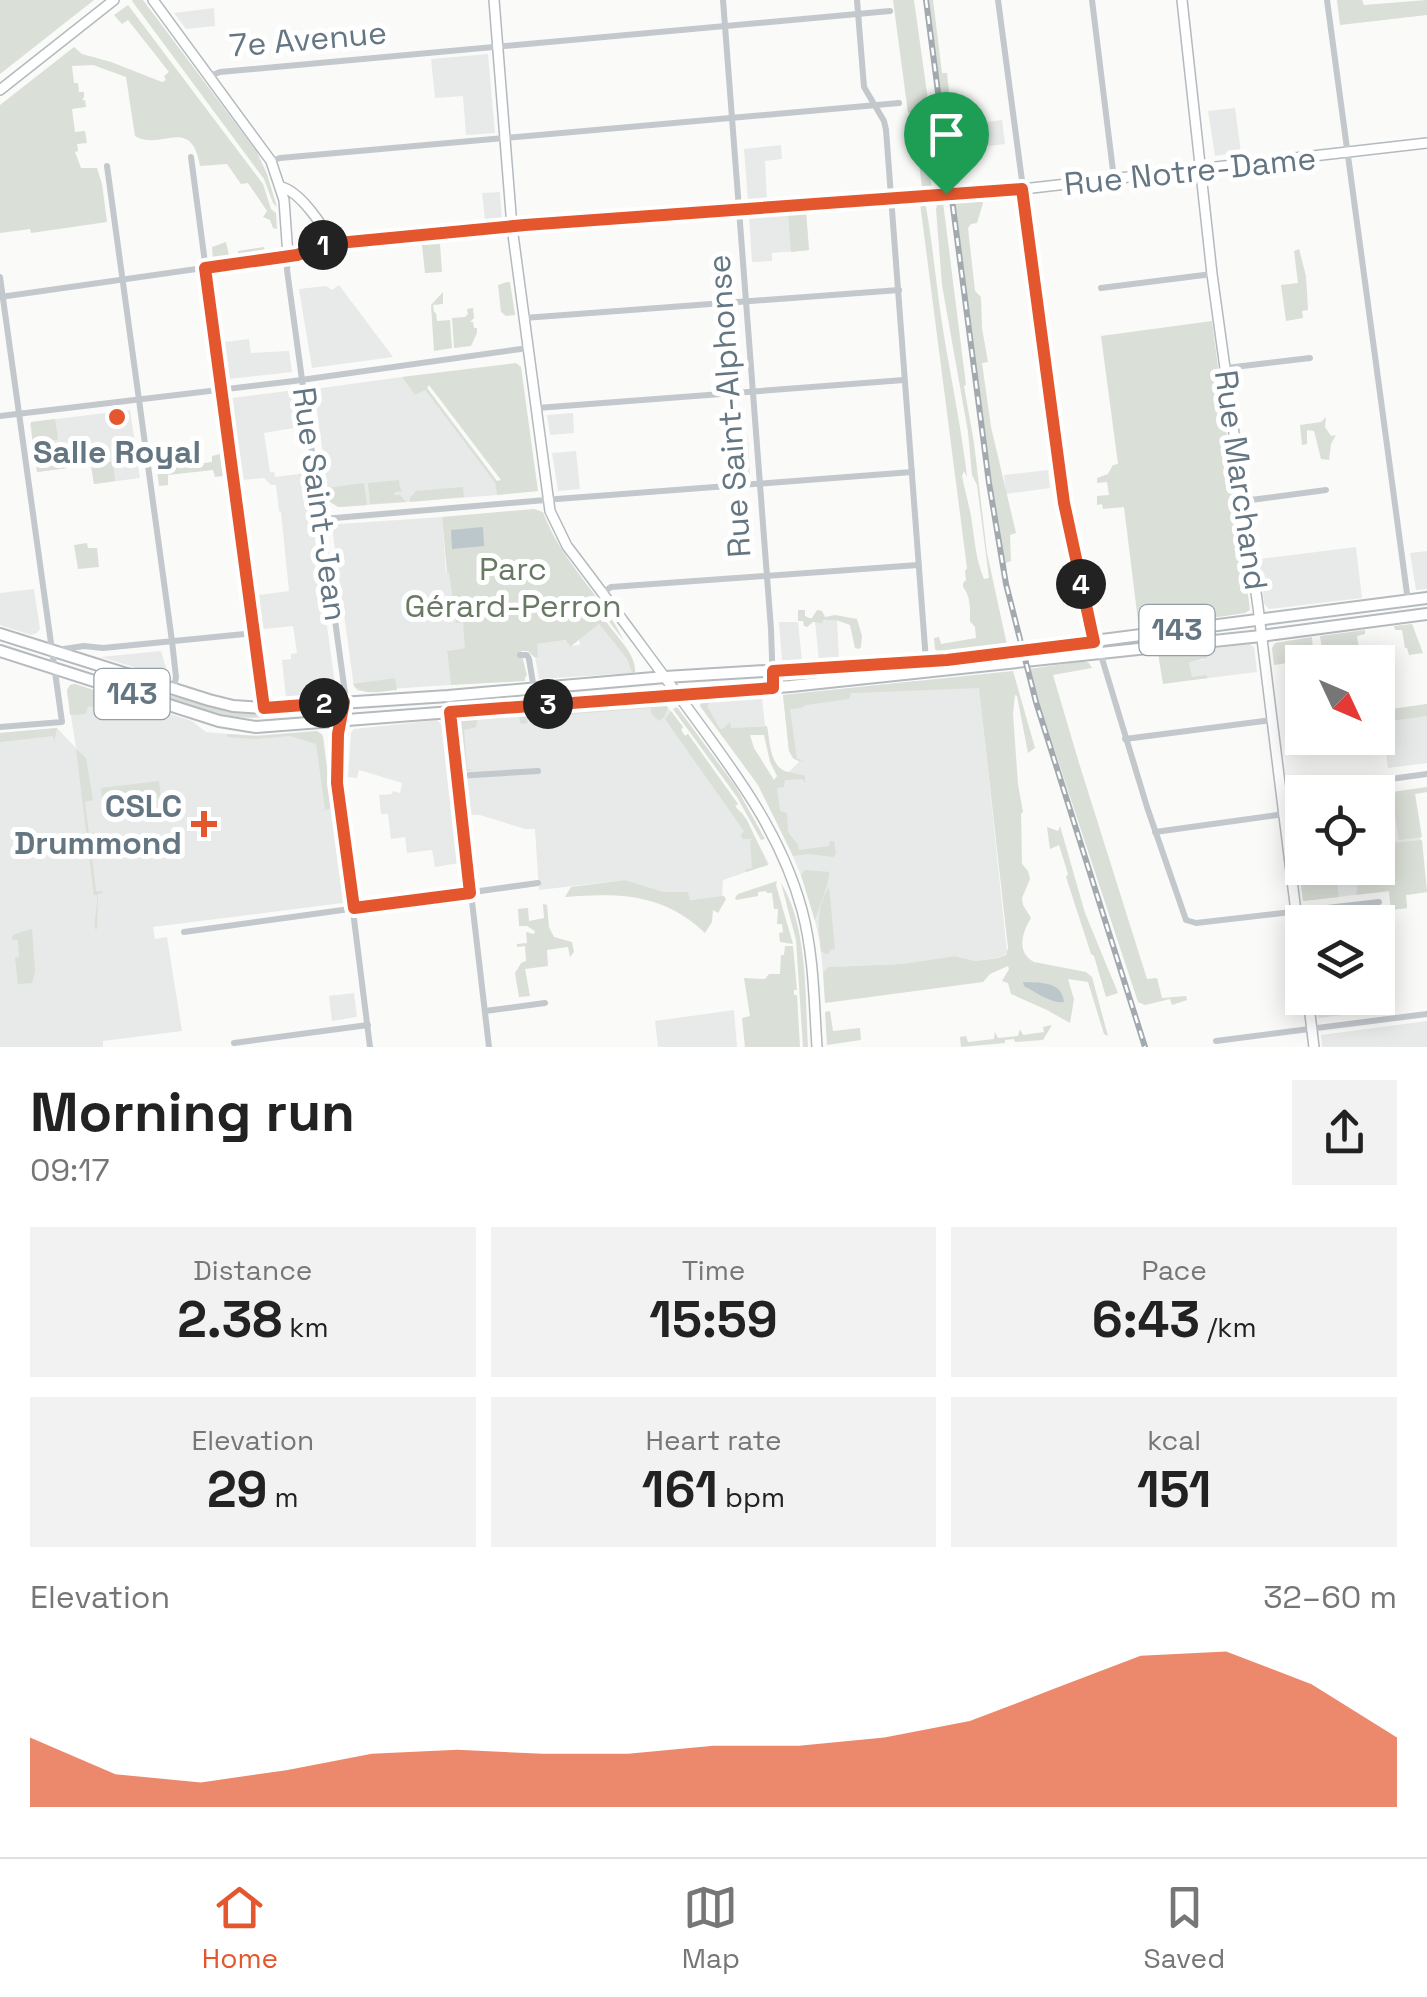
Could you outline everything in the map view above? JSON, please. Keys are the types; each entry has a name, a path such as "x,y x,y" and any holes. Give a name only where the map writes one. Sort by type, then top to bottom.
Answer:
{"main road":[{"name":"143","path":"0,651 239,726 265,727 932,672 1260,618 1427,598"},
{"name":"143","path":"0,634 173,690 233,706 264,708 1261,636 1427,614"}],"street":[{"path":"0,90 114,0"},
{"name":"Rue Saint-Jean","path":"153,0 271,161 286,212 288,270 346,694 337,745 337,783 370,1047"},
{"path":"494,0 512,227 548,500 562,537 748,791 766,822 798,898 808,936 817,1047"},
{"name":"Rue Saint-Alphonse","path":"723,0 773,688"},
{"path":"858,0 864,86 886,130 926,662"},
{"path":"998,0 1064,503 1097,647 1125,739 1184,918 1196,923 1285,912"},
{"path":"1092,0 1114,179"},
{"name":"Rue Marchand","path":"1182,0 1212,274 1295,905"},
{"path":"1327,0 1408,601"},
{"name":"7e Avenue","path":"210,76 220,72 890,11"},
{"path":"271,161 898,103"},
{"name":"Rue Notre-Dame","path":"1,297 288,256 330,244 1022,189 1427,143"},
{"path":"191,157 264,708"},
{"path":"107,166 176,672 173,690"},
{"path":"280,187 296,193 328,235 330,244"},
{"path":"1101,288 1212,274"},
{"path":"0,277 62,722 0,726"},
{"path":"524,318 898,290"},
{"path":"0,416 304,380 528,348"},
{"path":"1226,368 1310,358"},
{"path":"537,408 905,380"},
{"path":"322,519 912,472"},
{"path":"1243,501 1326,490"},
{"path":"602,593 611,588 918,565"},
{"path":"51,650 254,633"},
{"path":"520,655 530,658 534,689"},
{"path":"448,696 489,1047"},
{"path":"1125,739 1272,720"},
{"path":"457,776 538,771"},
{"path":"1281,794 1427,774"},
{"path":"1155,832 1284,814"},
{"path":"184,932 538,884"},
{"path":"1351,905 1379,902"},
{"path":"485,1012 545,1003"},
{"path":"1216,1041 1427,1014"},
{"path":"1310,1015 1314,1047"},
{"path":"234,1043 368,1026"}],"shaded area":[{"path":"214,8 215,26 186,29 174,13"},
{"path":"488,54 495,133 466,135 463,96 435,98 431,59"},
{"path":"1235,108 1241,152 1215,156 1208,111"},
{"path":"1002,120 1005,144 956,150 953,126"},
{"path":"781,145 782,159 765,161 767,199 748,201 744,149"},
{"path":"500,192 502,219 485,220 482,193"},
{"path":"806,212 809,250 772,253 772,261 752,262 749,216"},
{"path":"339,285 393,357 312,368 299,289 326,286 332,290"},
{"path":"249,339 251,353 289,351 292,372 229,379 224,342"},
{"path":"402,377 415,395 424,389 495,483 497,495 342,507 331,503 314,389"},
{"path":"295,390 300,427 264,433 270,472 275,477 306,473 336,691 286,698 282,660 297,653 293,626 263,629 259,595 289,591 281,512 276,485 264,478 242,480 231,400"},
{"path":"130,410 140,478 94,484 91,465 37,472 32,422"},
{"path":"573,413 574,433 550,435 547,415"},
{"path":"748,437 750,476 733,478 729,439"},
{"path":"576,451 580,489 558,491 552,453"},
{"path":"1048,470 1050,488 1006,494 1004,475"},
{"path":"442,517 446,572 456,622 463,622 465,635 465,648 447,651 451,685 358,691 354,687 332,527"},
{"path":"483,527 484,546 452,549 451,530"},
{"path":"1356,547 1362,598 1269,609 1264,604 1259,559"},
{"path":"1427,551 1427,589 1416,590 1410,553"},
{"path":"34,589 40,629 37,633 31,635 0,625 0,593"},
{"path":"837,619 839,659 819,661 815,621"},
{"path":"779,622 798,622 802,661 782,660"},
{"path":"599,624 627,659 632,673 539,679 536,644 567,640 569,646 580,645 579,639"},
{"path":"1250,644 1254,647 1257,672 1192,680 1189,661 1203,660 1209,649"},
{"path":"161,651 166,668 159,675 101,657"},
{"path":"915,681 979,684 1007,952 1003,957 975,961 955,956 902,964 828,967 823,973 809,895 764,796 799,762 789,751 783,695"},
{"path":"75,684 192,721 206,732 251,736 317,731 322,734 343,903 153,927 155,939 167,937 182,1031 103,1041 103,1047 0,1047 0,733 57,728 76,748 67,690"},
{"path":"762,697 765,726 718,729 700,706 704,701"},
{"path":"665,704 738,804 735,806 742,812 769,864 723,880 722,897 689,900 688,892 664,892 625,880 539,890 535,829 470,815 461,719"},
{"path":"1427,704 1427,763 1388,768 1386,755 1395,755 1395,709"},
{"path":"437,720 443,726 459,863 435,867 432,850 407,853 405,837 391,839 388,814 381,814 379,795 400,793 402,783 359,770 357,778 348,777 354,729"},
{"path":"1417,793 1427,892 1406,895 1407,908 1395,910 1389,891 1303,901 1301,885 1395,885 1395,794"},
{"path":"1023,982 1055,987 1064,1002 1044,997"},
{"path":"354,993 357,1017 332,1021 329,996"},
{"path":"734,1010 737,1047 658,1047 655,1021"},
{"path":"1427,1021 1427,1047 1322,1047 1321,1035"}],"green space":[{"path":"0,0 94,0 0,74"},
{"path":"133,0 143,0 257,152 277,207 264,179"},
{"path":"893,0 914,0 938,172 933,166 929,170 932,188 922,188"},
{"path":"927,0 933,0 942,73 947,73 959,185 954,159 950,157"},
{"path":"1337,0 1362,0 1364,5 1427,0 1427,15 1340,25"},
{"path":"128,5 263,184 276,213 277,229 263,217 267,211 248,183 241,184 227,164 200,166 196,150 182,138 145,140 135,136 126,77 93,65 72,66 74,83 78,83 79,92 84,92 82,100 86,107 72,109 75,132 85,131 87,143 77,144 75,152 81,168 97,168 107,222 31,233 30,229 0,233 0,105 74,47 82,54 162,82 166,80 164,76 169,72 128,20 122,24 114,15"},
{"path":"938,202 943,202 987,553 1007,645 941,654 935,649 934,638 939,637 941,644 976,638 963,587 967,568 920,203 926,207 962,438 967,477 964,471 962,476 979,565 984,579 989,578 942,285"},
{"path":"954,202 983,203 977,223 968,228 975,291 981,297 988,362 982,363 991,427 1016,533 1010,535 1007,574"},
{"path":"806,212 809,250 791,252 788,213"},
{"path":"226,242 229,255 264,247 265,253 213,260 212,247"},
{"path":"440,244 442,272 425,273 422,245"},
{"path":"1299,249 1308,310 1302,311 1303,318 1286,321 1281,285 1298,283 1294,251"},
{"path":"510,282 515,315 506,316 501,312 498,285"},
{"path":"443,292 443,304 433,305 434,312 437,321 450,320 452,348 434,351 431,305"},
{"path":"473,308 474,318 470,322 477,333 471,346 454,348 452,318 465,317 467,309"},
{"path":"1212,321 1250,610 1139,629 1124,507 1103,509 1102,504 1097,505 1097,496 1109,495 1107,482 1097,483 1097,478 1118,464 1101,336"},
{"path":"516,363 521,367 538,491 497,495 495,483 425,390 415,395 402,377","holes":["429,385 501,480 497,481 427,388"]},
{"path":"1326,417 1325,427 1331,436 1336,435 1329,460 1321,459 1314,431 1307,430 1307,444 1302,445 1300,425 1321,422"},
{"path":"55,419 58,439 33,448 31,422"},
{"path":"58,443 61,465 113,462 115,481 94,484 91,465 37,472 35,458 50,454 50,448"},
{"path":"220,454 223,476 215,477 213,470 168,475 168,485 159,486 156,462 165,461 167,468 212,462 212,456"},
{"path":"399,480 403,491 394,495 400,495 406,502 370,504 368,483"},
{"path":"364,483 367,505 338,507 329,501 327,488"},
{"path":"463,487 464,497 410,502 416,491"},
{"name":"Parc Gérard-Perron","path":"534,509 543,512 560,547 615,624 624,641 605,620 629,652 635,672 599,624 570,647 566,640 537,644 538,657 521,651 525,681 451,685 447,651 465,648 463,622 456,623 447,572 442,517"},
{"path":"87,543 88,548 97,548 99,567 78,569 74,545"},
{"path":"798,610 805,610 809,618 817,610 825,617 857,619 861,647 855,648 850,625 823,620 807,627 798,621"},
{"path":"1412,624 1423,653 1409,655 1402,630 1395,630 1394,626"},
{"path":"1365,630 1365,634 1357,636 1358,645 1322,645 1320,636"},
{"path":"1312,637 1312,645 1285,645 1285,663 1274,665 1275,643"},
{"path":"1209,649 1207,658 1189,662 1192,677 1208,678 1163,684 1158,653"},
{"path":"1084,661 1092,668 1053,675 1147,979 1157,978 1162,998 1186,996 1187,1000 1172,1005 1170,999 1145,1005 1138,1002 1030,676 1029,669"},
{"path":"1013,671 1035,748 1028,753 1015,695 1013,714 1023,812 1022,864 1030,879 1022,898 1031,918 1023,936 1023,948 1034,962 1086,972 1092,977 1108,1036 1104,1034 1088,982 1068,979 1074,999 1070,1023 1011,994 1008,983 1002,981 1008,966 983,982 825,1003 823,973 828,967 902,964 955,956 975,961 1006,955 979,688 851,693 849,699 790,709 797,759 803,760 800,761 794,759 789,751 783,695"},
{"path":"395,678 397,690 367,692 353,684"},
{"path":"75,684 146,707 148,718 130,712 127,718 119,716 120,709 97,702 95,708 88,706 86,714 70,715 67,690"},
{"path":"141,688 235,712 299,713 250,718 224,715"},
{"path":"712,700 707,706 720,729 730,722 731,728 767,726 778,765 782,770 805,776 805,784 803,779 785,780 784,787 777,788 780,811 787,813 788,832 799,850 829,846 834,841 833,857 793,856 758,785 700,706 701,701","holes":["750,735 764,735 777,776 774,780"]},
{"path":"665,704 668,708 659,721 651,708 545,716 545,722 540,722 541,712"},
{"path":"1427,704 1427,716 1395,720 1395,709"},
{"path":"677,707 736,787 765,839 761,840 737,797 673,709"},
{"path":"671,711 685,736 688,734 738,804 735,806 747,820 768,865 746,872 752,868 753,839 742,839 744,831 665,719"},
{"path":"520,714 528,723 521,724 519,717 477,720 476,727 464,730 467,769 473,770 465,771 461,719"},
{"path":"57,728 54,743 53,736 0,742 0,733"},
{"path":"317,731 323,736 332,808 321,811 325,809 316,744 290,736 227,737 227,734 258,736"},
{"path":"76,749 86,758 93,800 85,802 96,891 103,893 98,894 97,929 97,895 94,895"},
{"path":"159,781 162,806 157,793 102,799 101,788"},
{"path":"1427,787 1427,792 1415,794 1422,837 1399,840 1395,792"},
{"path":"1060,826 1085,913 1118,993 1106,997 1059,845 1050,849 1047,827 1058,831"},
{"path":"1422,840 1427,892 1406,895 1407,908 1395,910 1389,891 1356,895 1358,885 1395,885 1395,843"},
{"path":"805,870 829,872 815,921 801,875"},
{"path":"625,880 664,892 688,892 690,900 724,896 726,899 718,913 713,910 705,933 673,910 640,898 565,897 571,887"},
{"path":"777,881 793,944 780,942 782,924 777,924 778,909 774,909 772,893 735,898"},
{"path":"781,883 801,941 808,1047 803,1047 796,940"},
{"path":"1301,885 1337,885 1339,897 1303,901"},
{"path":"829,887 835,949 826,954 821,951 819,918"},
{"path":"543,904 547,905 554,937 572,942 574,952 570,957 568,947 547,950 548,966 525,969 530,996 519,997 515,973 526,961 525,946 517,944 527,943 526,932 535,931 519,926 518,909 528,908 529,921 544,918"},
{"path":"32,929 35,972 32,983 18,984 18,940 12,937"},
{"path":"785,946 793,946 800,1047 745,1047 742,1018 750,1016 744,978 765,979 769,974 780,974"},
{"path":"830,1011 833,1031 860,1028 861,1040 827,1045 825,1012"},
{"path":"1052,1025 1043,1040 1014,1039 961,1047 960,1037 966,1036 968,1042 994,1039 995,1032 998,1038 1018,1036 1020,1029 1023,1035 1044,1032 1043,1027"}],"railway":[{"path":"926,0 989,483 1006,584 1036,702 1145,1047"}],"place":[{"name":"Salle Royal","path":"117,417"},
{"name":"CSLC Drummond","path":"204,824"}],"route":[{"path":"1022,189 1064,503 1094,642 947,660 773,671 773,688 450,712 470,893 354,908 337,783 338,734 344,702 264,708 205,268 297,255 328,244 525,225 946,194 1022,189"}]}
